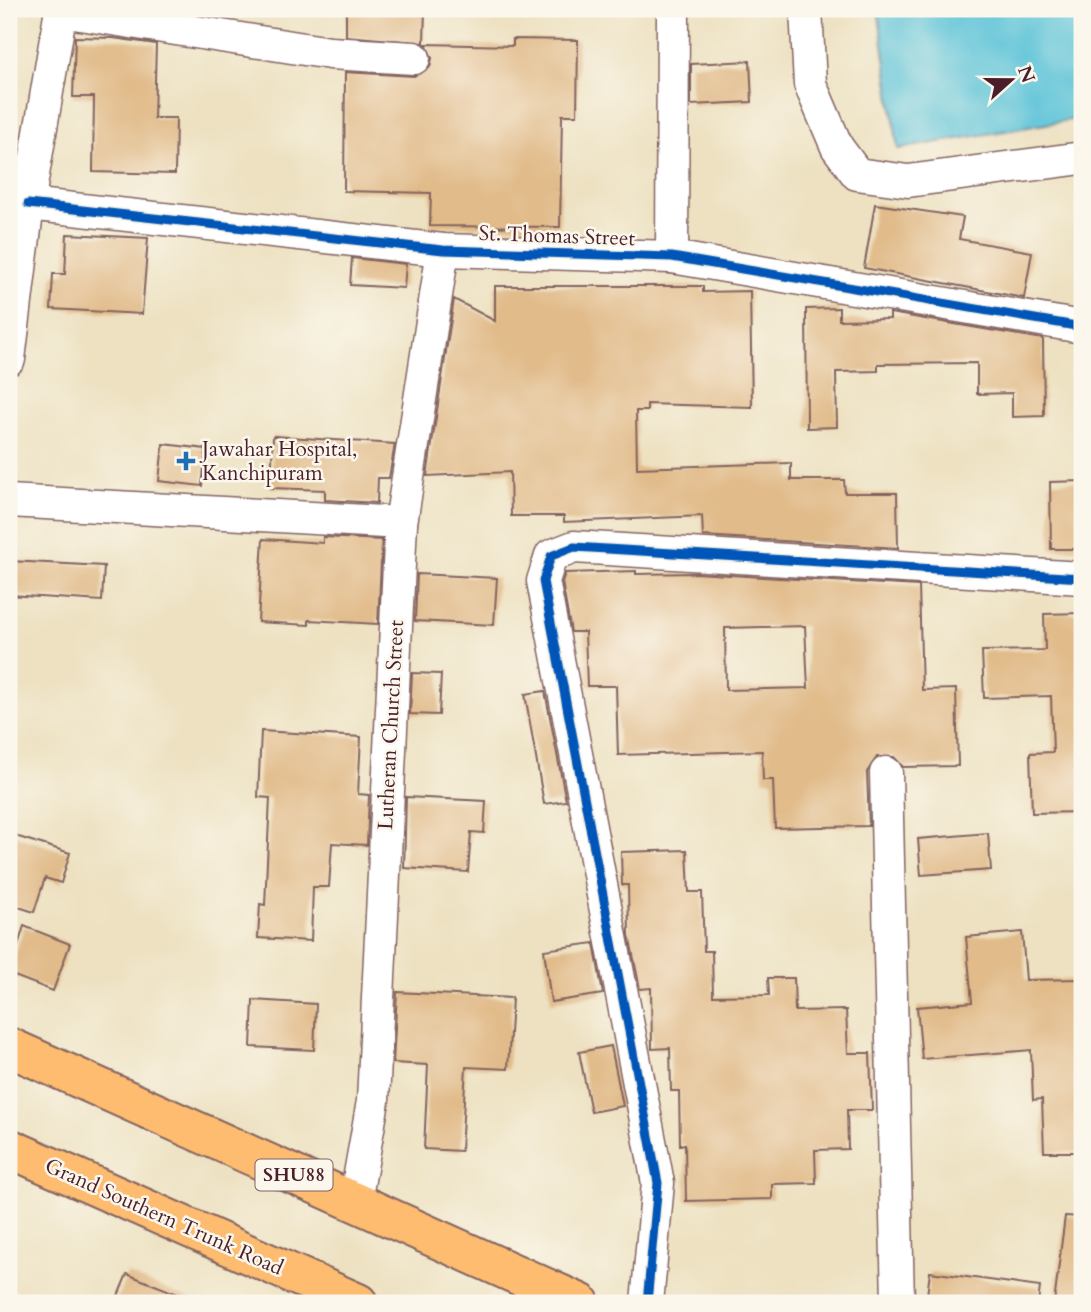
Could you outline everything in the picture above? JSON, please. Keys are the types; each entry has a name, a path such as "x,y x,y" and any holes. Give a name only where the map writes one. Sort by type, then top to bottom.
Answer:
{"main road":[{"name":"SHU88","path":"9,1047 580,1303"},
{"name":"Grand Southern Trunk Road","path":"9,1148 358,1303"}],"street":[{"path":"672,257 673,9"},
{"path":"806,9 810,84 837,148 857,174 908,181 1082,158"},
{"path":"9,359 28,204 61,10 330,53 414,58"},
{"name":"St. Thomas Street","path":"28,204 443,250 672,257 1082,327"},
{"name":"Lutheran Church Street","path":"355,1202 373,1101 401,523 443,250"},
{"path":"9,501 401,523"},
{"path":"647,1303 658,1183 543,581 551,556 574,547 1082,578"},
{"path":"886,773 898,1303"}],"water":[{"path":"878,9 1082,9 1082,118 898,149"}],"building":[{"path":"346,9 425,9 424,43 346,36"},
{"path":"75,37 113,38 156,44 154,118 176,118 175,174 93,172 94,97 73,97"},
{"path":"513,39 578,40 577,115 562,115 560,227 430,226 431,193 344,191 345,72 414,76 430,67 432,58 426,44 513,46"},
{"path":"750,61 752,102 691,105 691,64"},
{"path":"875,204 963,217 959,239 1032,252 1024,298 864,268"},
{"path":"67,234 148,238 142,314 51,309 53,274 65,274"},
{"path":"352,258 406,264 404,288 350,285"},
{"path":"495,286 703,286 703,292 750,291 752,407 647,404 647,411 636,411 637,468 791,463 791,480 844,480 845,493 897,493 898,548 703,536 702,516 564,522 564,516 511,516 510,472 427,476 454,299 495,321"},
{"path":"839,308 839,320 890,319 890,313 1043,339 1044,416 1012,417 1012,393 977,394 977,363 878,364 878,371 836,372 837,427 807,428 806,309"},
{"path":"273,436 395,444 389,478 378,478 377,503 325,500 325,490 271,488"},
{"path":"163,444 206,449 202,486 159,481"},
{"path":"1082,481 1082,549 1051,549 1050,482"},
{"path":"323,537 382,540 378,624 309,620 309,625 258,622 263,539 323,543"},
{"path":"9,561 104,566 102,601 9,595"},
{"path":"565,573 696,573 919,586 922,690 956,689 958,766 903,767 894,757 877,757 867,772 869,826 775,828 773,780 763,780 762,751 618,755 616,686 587,686 585,632 571,632 562,582","holes":["805,626 808,688 726,690 725,628"]},
{"path":"417,574 497,578 494,625 415,621"},
{"path":"1082,613 1082,812 1032,813 1030,753 1053,752 1051,696 984,698 982,651 1045,650 1044,614"},
{"path":"412,673 441,674 439,715 410,714"},
{"path":"545,691 566,801 544,804 525,694"},
{"path":"261,731 361,737 358,794 369,795 367,845 332,843 329,887 313,887 311,941 258,938 260,904 265,905 270,798 258,797"},
{"path":"406,797 486,801 484,833 471,832 468,872 404,868"},
{"path":"988,833 991,870 921,875 918,839"},
{"path":"9,834 70,853 61,883 45,878 34,912 9,904"},
{"path":"687,850 689,892 702,892 704,951 712,951 713,996 769,995 768,978 794,978 795,1011 846,1010 848,1053 870,1053 872,1110 847,1110 848,1149 815,1150 816,1183 772,1184 772,1199 686,1201 685,1144 680,1145 679,1091 671,1091 670,1048 652,1049 651,988 640,989 629,935 628,885 622,885 621,852"},
{"path":"24,926 70,944 53,991 9,974"},
{"path":"1022,932 1026,980 1082,979 1082,1152 1044,1152 1042,1099 1033,1100 1031,1050 922,1059 917,1007 972,1002 966,937"},
{"path":"594,943 603,994 551,1002 544,950"},
{"path":"397,992 512,998 508,1069 466,1067 461,1151 424,1149 428,1065 393,1063"},
{"path":"253,1000 316,1004 314,1050 251,1047"},
{"path":"611,1046 623,1106 591,1112 579,1052"},
{"path":"1065,1216 1082,1217 1082,1303 1054,1303"},
{"path":"930,1272 1040,1287 1038,1303 926,1303"},
{"path":"127,1274 198,1302 115,1303"}],"cycle path":[{"path":"28,204 443,250 672,257 1082,327"},
{"path":"647,1303 658,1183 543,581 551,556 574,547 1082,578"}],"place":[{"name":"Jawahar Hospital, Kanchipuram","path":"186,461"}]}
